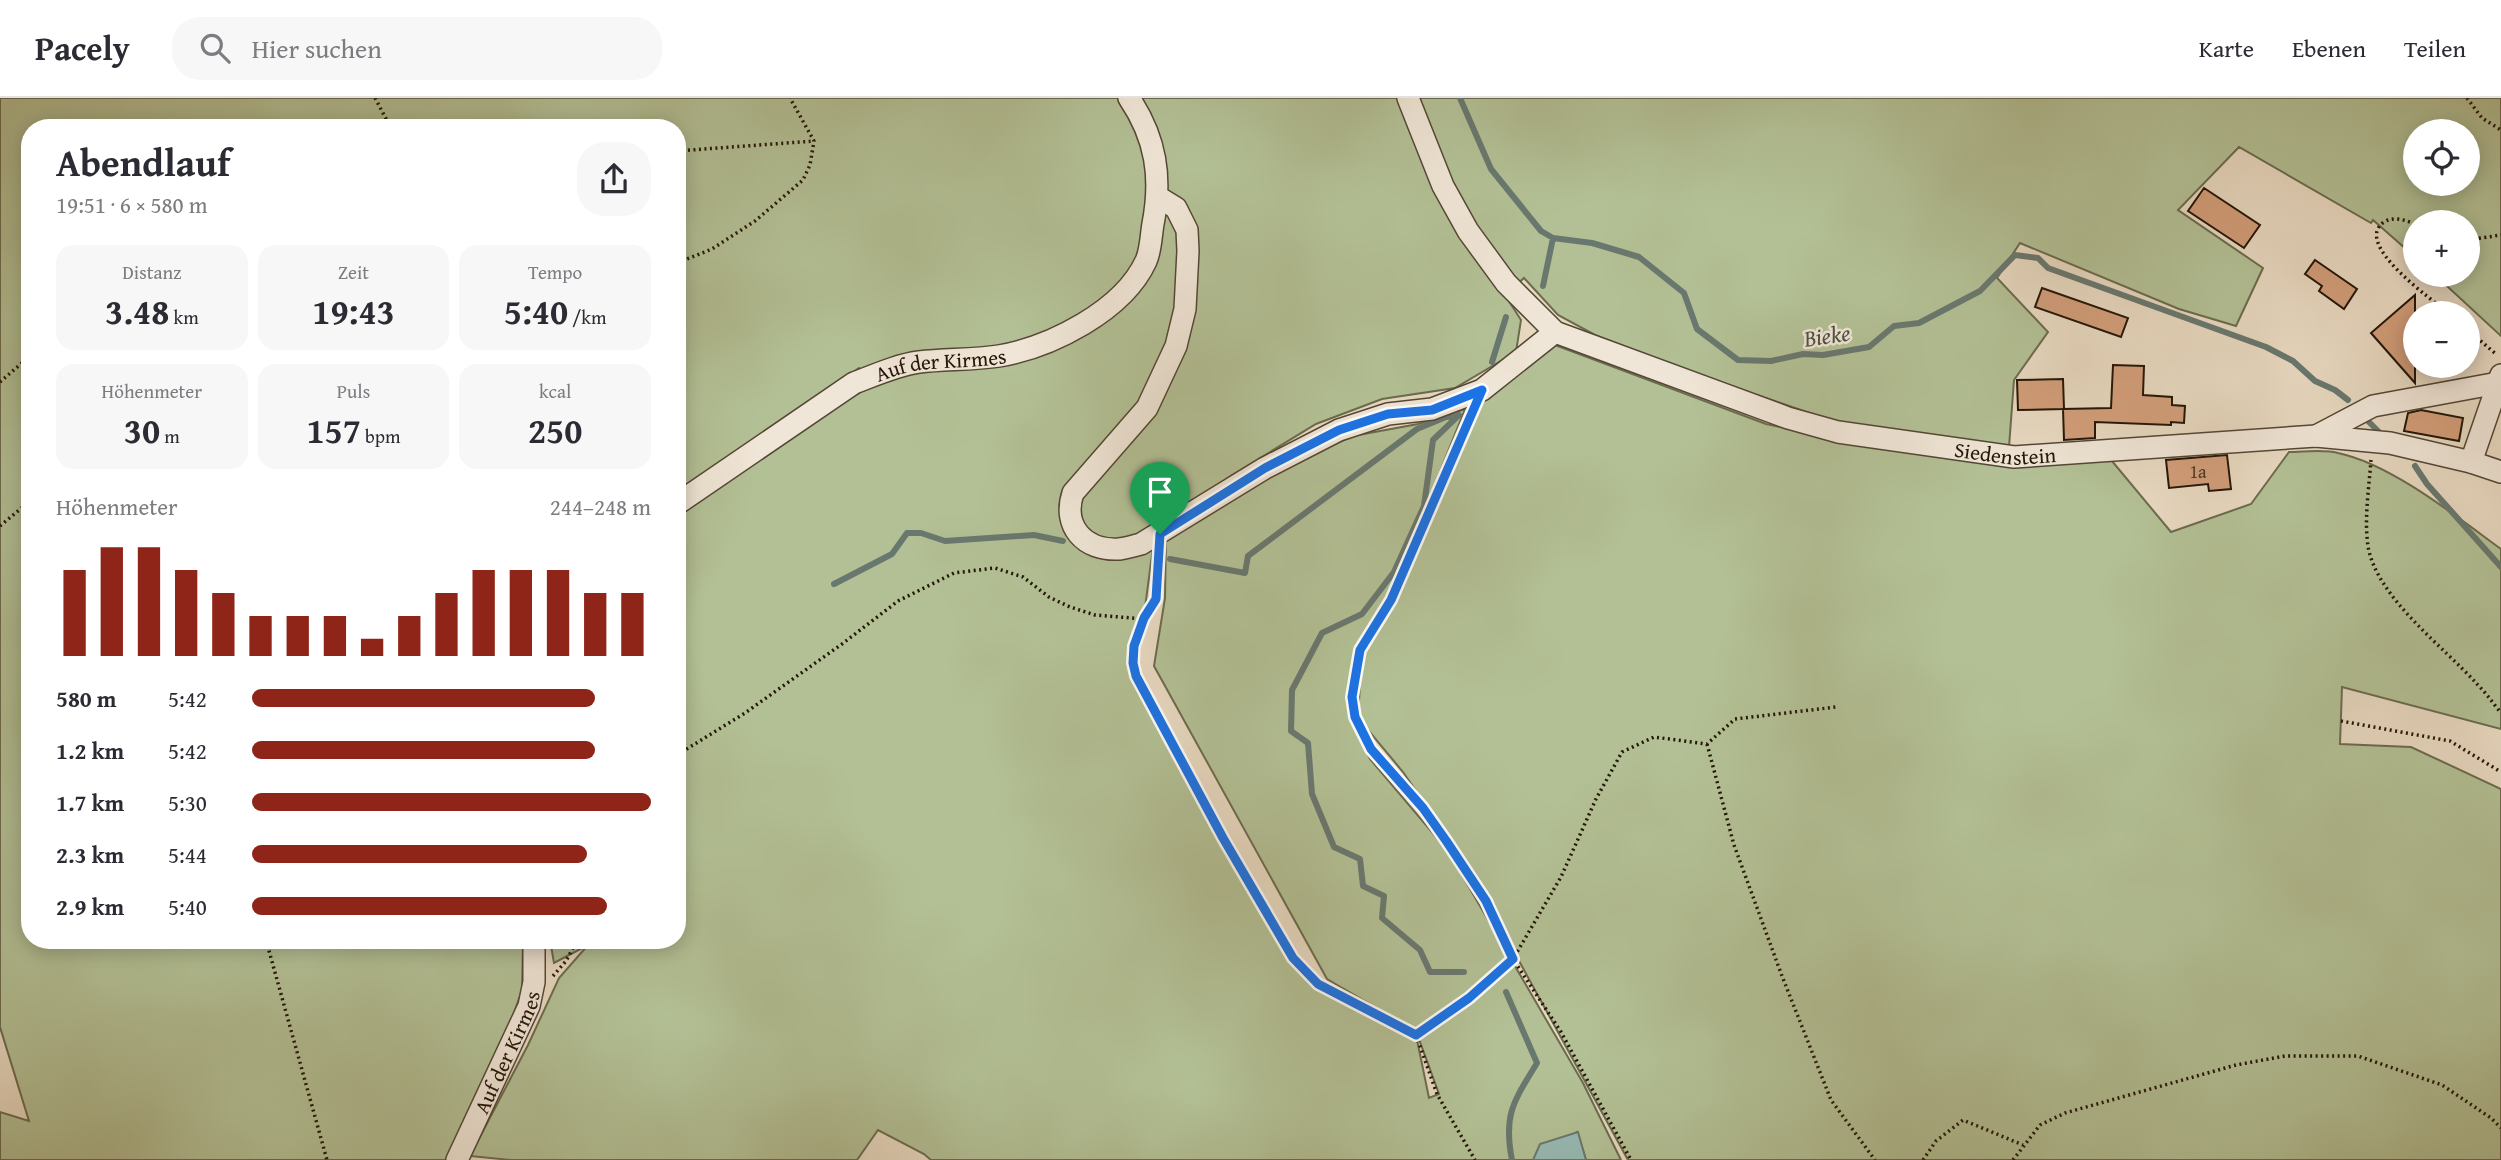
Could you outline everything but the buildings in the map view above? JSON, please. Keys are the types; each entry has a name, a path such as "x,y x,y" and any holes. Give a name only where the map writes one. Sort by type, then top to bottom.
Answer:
{"street":[{"name":"Auf der Kirmes","path":"686,499 854,383 918,362 999,356 1041,345 1107,309 1128,287 1146,260 1158,197 1155,151 1129,98"},
{"path":"1158,197 1176,208 1187,230 1185,309 1176,346 1147,408 1073,493 1069,505 1072,526 1092,544 1106,548 1118,549 1141,544 1265,468 1339,430 1388,414 1432,410 1482,390 1555,331 1506,283 1468,231 1443,186 1408,98"},
{"name":"Siedenstein","path":"1555,331 1763,409 1838,432 1951,449 2014,457 2316,436 2372,441 2472,462 2501,472"},
{"path":"2316,436 2373,406 2500,379"},
{"path":"2472,462 2500,379"},
{"name":"Auf der Kirmes","path":"457,1160 529,1006 534,982 534,949"}],"path":[{"path":"375,98 386,119"},
{"path":"686,259 712,249 755,221 803,180 810,165 814,141 790,98"},
{"path":"2468,98 2482,118 2501,130"},
{"path":"686,150 814,141"},
{"path":"2403,219 2383,223 2376,232 2376,243 2384,258 2403,274"},
{"path":"2480,238 2501,235"},
{"path":"2418,287 2434,301"},
{"path":"2480,341 2501,359"},
{"path":"0,382 21,364"},
{"path":"1482,390 1391,600 1360,650 1352,697 1355,717 1371,749 1423,808 1486,901 1513,959 1561,1032 1631,1160"},
{"path":"2372,441 2367,522 2368,547 2375,570 2428,636 2477,684 2501,713"},
{"path":"0,526 21,508"},
{"path":"1160,534 1156,599 1144,618 1134,646 1133,663 1136,676 1223,838 1293,958 1318,984 1416,1035 1437,1094 1475,1160"},
{"path":"686,749 745,713 898,601 954,573 995,568 1023,577 1049,597 1070,607 1095,615 1144,618"},
{"path":"1416,1035 1469,998 1513,959 1561,877 1596,799 1622,752 1654,737 1707,744 1735,719 1836,707"},
{"path":"2340,721 2451,741 2501,772"},
{"path":"1707,744 1734,845 1826,1088 1875,1160"},
{"path":"268,949 327,1160"},
{"path":"2013,1160 2040,1125 2065,1113 2236,1065 2285,1056 2358,1056 2442,1085 2491,1118 2501,1128"},
{"path":"1923,1160 1936,1141 1964,1120 2024,1145"}],"green space":[{"path":"0,98 2501,98 2501,336 2480,317 2480,301 2463,301 2448,287 2480,287 2480,210 2403,210 2403,246 2373,220 2371,223 2239,147 2178,210 2263,268 2236,326 2179,309 2020,243 1997,278 2048,332 2014,380 2009,447 1844,425 1671,365 1595,335 1558,315 1524,278 1505,295 1521,320 1516,352 1455,388 1382,399 1316,424 1229,477 1155,532 1136,676 1223,838 1293,958 1318,984 1416,1035 1429,1098 1439,1094 1416,1031 1327,979 1154,666 1165,598 1166,539 1267,474 1353,436 1418,424 1465,409 1390,597 1356,650 1348,686 1352,719 1370,759 1448,851 1583,1083 1621,1160 1586,1160 1577,1132 1533,1160 931,1160 878,1130 857,1160 511,1160 470,1156 528,1045 559,978 584,949 686,949 686,510 829,410 877,383 859,368 686,486 686,119 21,119 21,949 523,949 522,990 501,1050 446,1160 0,1160 0,1112 29,1121 0,1027"},
{"path":"1555,345 1766,424 1838,439 2112,461 2171,532 2251,504 2289,452 2338,453 2380,468 2401,480 2444,507 2501,549 2501,729 2342,687 2340,744 2411,747 2501,789 2501,1160 1628,1160 1518,959 1494,904 1403,772 1358,718 1362,650 1394,601 1487,393"},
{"path":"552,949 580,949 554,963"}],"water":[{"path":"1578,1132 1586,1160 1533,1160 1540,1144"}],"waterway":[{"name":"Bieke","path":"1460,98 1491,169 1541,231 1553,238 1592,243 1639,257 1684,293 1697,329 1738,360 1771,361 1803,354 1823,355 1869,347 1894,326 1919,323 1980,291 2015,255 2038,258 2048,268 2266,347 2293,361 2315,381 2335,390 2348,400"},
{"path":"1543,286 1553,238"},
{"path":"1492,362 1506,317"},
{"path":"1459,415 1433,440 1424,506 1394,572 1362,614 1322,633 1292,690 1291,731 1308,743 1312,794 1334,847 1360,859 1363,886 1384,896 1382,918 1420,950 1430,972 1464,972"},
{"path":"1170,559 1245,573 1248,556 1417,429 1446,417 1458,416"},
{"name":"Bieke","path":"2365,418 2383,436"},
{"name":"Bieke","path":"2415,466 2427,484 2501,567"},
{"path":"834,584 892,554 907,533 921,533 945,541 1034,535 1063,541"},
{"path":"1506,992 1537,1063 1512,1108 1509,1131 1512,1160"}],"route":[{"path":"1482,390 1391,600 1360,650 1352,697 1355,717 1371,749 1423,808 1447,842 1486,901 1513,959 1469,998 1416,1035 1318,984 1293,958 1223,838 1136,676 1133,663 1134,646 1144,618 1156,599 1160,534 1265,468 1339,430 1388,414 1432,410 1482,390"}]}
